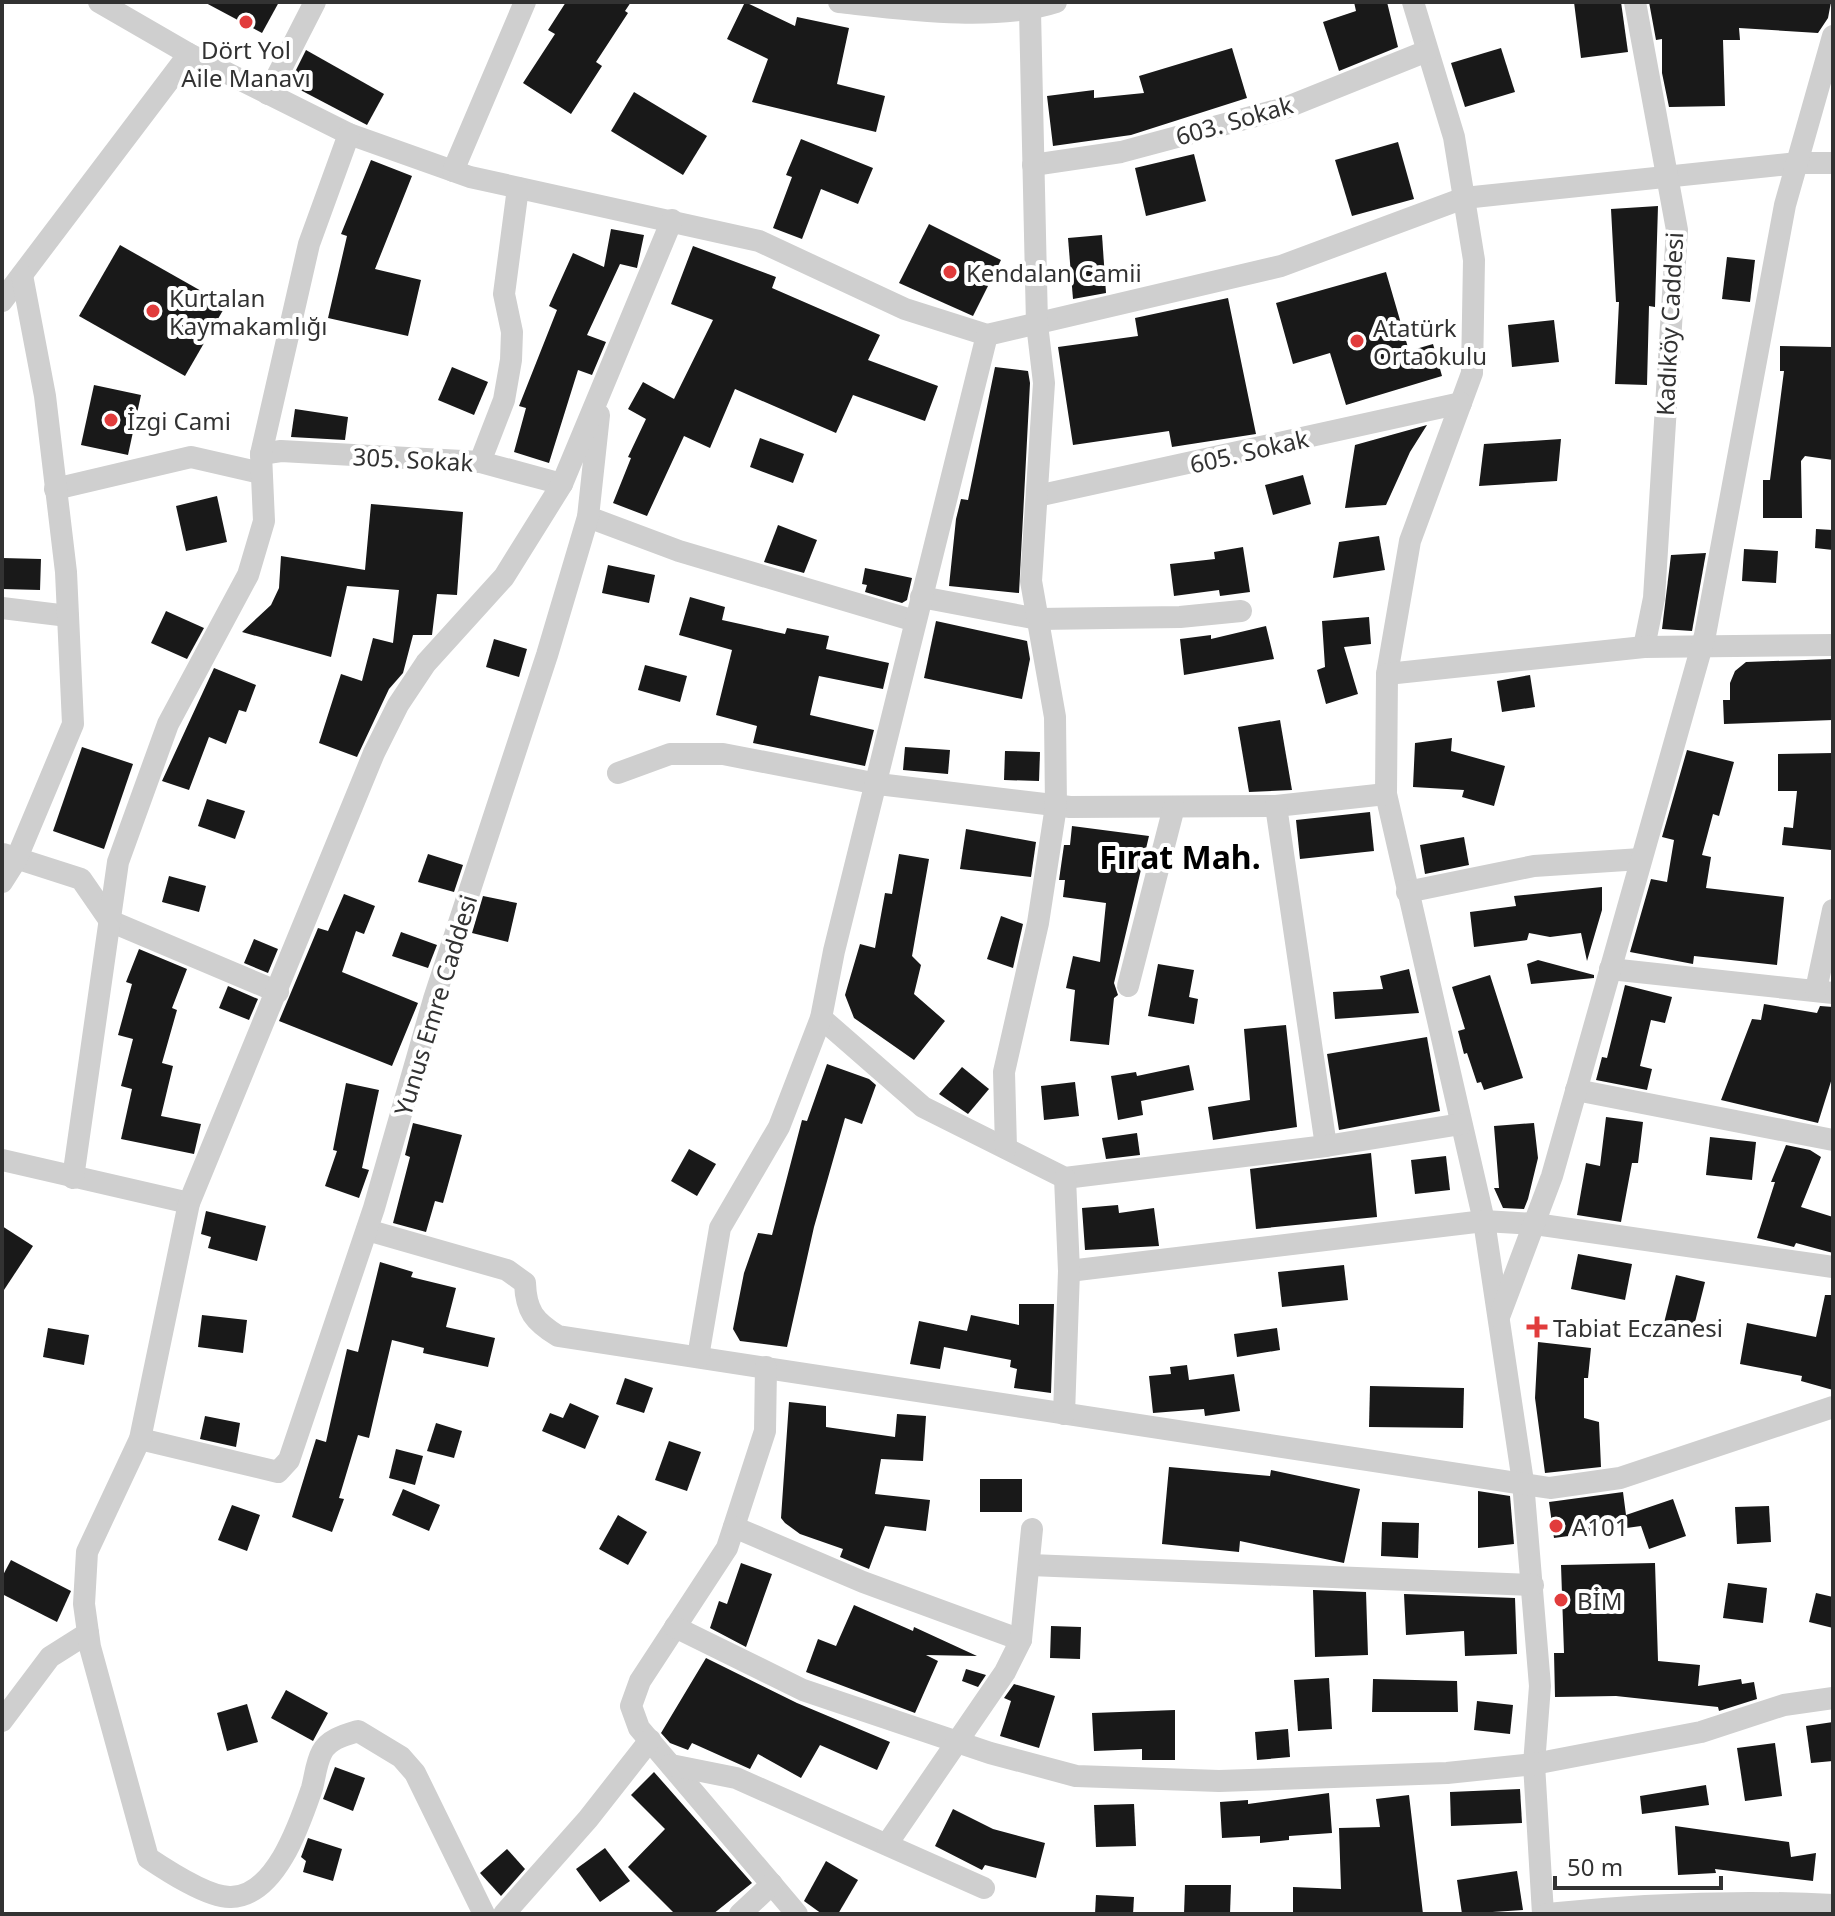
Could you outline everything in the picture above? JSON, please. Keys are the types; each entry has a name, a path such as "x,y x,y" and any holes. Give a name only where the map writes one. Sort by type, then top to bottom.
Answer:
{"street":[{"path":"99,2 189,54 349,134 453,171 518,188 759,241 905,309 987,335 1281,266 1464,198 1798,163 1833,163"},
{"path":"268,94 315,2"},
{"path":"453,171 525,2"},
{"path":"839,2 940,10 1030,11 1054,2"},
{"path":"1413,2 1454,137 1464,198 1474,274 1472,373 1410,541 1387,674 1386,794 1484,1221 1523,1482 1540,1686 1534,1764 1545,1914 1633,1905 1771,1902 1833,1905"},
{"name":"Kadıköy Caddesi","path":"1635,2 1677,230 1654,598 1644,647"},
{"path":"1006,1148 1004,1072 1038,923 1056,806 1055,717 1031,581 1044,383 1037,324 1030,11"},
{"path":"1498,1319 1535,1224 1576,1090 1701,648 1785,205 1833,36"},
{"name":"603. Sokak","path":"1033,165 1121,152 1285,108 1427,51"},
{"path":"2,301 189,54"},
{"path":"73,1178 118,862 168,724 248,575 264,521 261,463 309,244 349,134"},
{"path":"480,462 504,400 511,360 512,332 504,294 518,188"},
{"path":"484,1914 415,1773 401,1757 358,1731 339,1736 322,1750 296,1831 272,1876 252,1890 231,1897 180,1880 148,1858 88,1633 84,1604 87,1552 140,1439 189,1203 374,753 398,705 426,663 504,577 562,484 672,220"},
{"path":"2,882 9,857 73,724 68,616 45,396 22,275"},
{"path":"698,1357 720,1228 779,1127 821,1018 834,951 878,784 915,621 987,335"},
{"name":"Yunus Emre Caddesi","path":"140,1439 278,1472 289,1460 367,1230 434,999 543,669 588,517 601,392"},
{"name":"605. Sokak","path":"1037,496 1461,403"},
{"name":"305. Sokak","path":"55,489 191,457 261,463 281,451 480,462 562,484"},
{"path":"588,517 679,551 915,621"},
{"path":"921,597 1038,619 1180,617 1241,611"},
{"path":"2,608 68,616"},
{"path":"1387,674 1644,647 1833,645"},
{"path":"618,773 670,754 723,754 878,784 1056,806 1276,806 1386,794"},
{"path":"1276,806 1326,1146"},
{"path":"1128,986 1174,807"},
{"path":"9,857 81,879 110,921 278,992"},
{"path":"1407,892 1534,866 1641,859"},
{"path":"1610,969 1824,992 1833,910"},
{"path":"821,1018 923,1107 1065,1178 1326,1146 1461,1124"},
{"path":"1576,1090 1833,1140"},
{"path":"2,1160 189,1203"},
{"path":"1064,1414 1069,1271 1065,1178"},
{"path":"1069,1271 1484,1221 1535,1224 1833,1267"},
{"path":"367,1230 507,1270 525,1283 526,1304 535,1322 558,1336 1550,1488 1620,1478 1833,1407"},
{"path":"766,1367 765,1431 727,1548 640,1681 631,1706 639,1728 797,1914"},
{"path":"734,1527 863,1582 1021,1640"},
{"path":"887,1844 959,1743 1005,1672 1021,1640 1032,1529"},
{"path":"1030,1565 1533,1585"},
{"path":"675,1627 803,1690 959,1743 1076,1776 1219,1781 1447,1773 1534,1764 1701,1732 1784,1705 1833,1698"},
{"path":"2,1721 50,1657 88,1633"},
{"path":"504,1914 588,1819 650,1740"},
{"path":"671,1765 736,1778 984,1888"},
{"path":"740,1914 772,1884"}],"building":[{"path":"204,2 279,2 262,33"},
{"path":"566,2 631,2 625,11 628,13 596,62 602,66 571,114 523,83 555,34 548,30"},
{"path":"745,2 795,26 797,17 849,28 837,84 885,96 876,132 752,102 768,59 727,39"},
{"path":"1354,2 1387,2 1398,47 1339,71 1323,22 1356,11"},
{"path":"1574,2 1621,2 1628,52 1581,58"},
{"path":"1649,2 1831,2 1828,18 1818,33 1739,28 1740,40 1723,40 1725,106 1669,107 1662,73 1662,39 1656,40"},
{"path":"1232,48 1247,98 1131,135 1053,146 1047,96 1094,90 1094,98 1144,93 1139,76"},
{"path":"1501,48 1515,92 1465,107 1451,63"},
{"path":"306,50 384,94 367,125 289,84"},
{"path":"634,92 707,136 683,175 611,131"},
{"path":"801,139 873,168 858,204 821,189 802,239 773,228 792,177 786,175"},
{"path":"1398,142 1414,199 1352,216 1335,160"},
{"path":"1194,154 1206,201 1146,216 1135,168"},
{"path":"371,160 412,176 375,269 421,280 408,336 328,318 347,236 341,234"},
{"path":"1658,206 1655,307 1649,306 1647,385 1615,384 1619,302 1616,302 1611,209"},
{"name":"Kendalan Camii","path":"929,224 1001,260 973,316 899,283"},
{"path":"611,229 644,235 637,268 620,264 587,335 606,342 592,375 578,370 549,463 514,452 526,408 519,406 557,310 549,306 573,253 604,267"},
{"path":"1102,235 1106,293 1073,299 1068,238"},
{"name":"Kurtalan Kaymakamlığı","path":"120,245 226,305 185,376 79,316"},
{"path":"693,246 776,277 772,288 880,335 868,360 938,386 925,421 853,395 836,433 735,389 710,448 684,436 647,516 613,503 631,458 628,457 646,419 628,409 643,382 674,399 713,320 671,304"},
{"path":"1727,257 1755,260 1750,302 1722,299"},
{"path":"1386,272 1409,351 1433,344 1442,376 1346,405 1330,353 1293,364 1276,303"},
{"path":"1228,298 1256,434 1172,447 1169,431 1073,445 1058,347 1138,336 1135,318"},
{"path":"1554,320 1559,362 1512,367 1508,325"},
{"path":"1780,346 1833,347 1833,460 1805,456 1801,461 1802,518 1763,518 1763,480 1770,480 1784,371 1780,371"},
{"path":"452,367 488,382 474,415 438,400"},
{"path":"995,367 1028,371 1030,383 1019,593 949,586 956,519 961,499 968,500"},
{"name":"İzgi Cami","path":"94,385 141,395 128,455 81,445"},
{"path":"295,409 348,417 345,440 291,437"},
{"path":"1427,425 1410,452 1386,505 1345,508 1355,445"},
{"path":"760,438 804,454 793,483 750,467"},
{"path":"1561,439 1557,481 1479,486 1484,444"},
{"path":"1303,475 1311,504 1273,515 1265,485"},
{"path":"217,496 227,542 186,551 176,506"},
{"path":"371,504 463,512 457,595 437,594 432,635 413,635 403,673 389,689 357,757 319,743 341,674 362,681 373,638 393,643 399,590 347,586 331,657 242,632 271,605 279,588 281,556 365,570"},
{"path":"778,525 817,540 804,573 764,562"},
{"path":"1816,529 1833,530 1833,550 1815,548"},
{"path":"1379,536 1385,570 1333,578 1339,542"},
{"path":"1243,547 1250,592 1220,596 1219,590 1174,596 1170,564 1215,559 1214,552"},
{"path":"1744,549 1778,551 1776,583 1742,581"},
{"path":"1706,553 1692,631 1662,629 1671,555"},
{"path":"2,558 41,559 40,590 2,589"},
{"path":"608,565 655,575 649,603 602,593"},
{"path":"865,568 912,578 907,600 902,603 865,592 867,585 862,584"},
{"path":"690,597 725,607 722,620 785,634 787,628 829,636 826,649 889,663 883,689 819,676 810,715 874,730 865,766 753,743 757,726 716,715 732,650 679,635"},
{"path":"166,611 204,628 187,659 151,643"},
{"path":"1369,617 1371,644 1344,647 1358,694 1326,704 1317,670 1325,667 1322,621"},
{"path":"936,621 1027,641 1030,659 1022,699 924,678"},
{"path":"1266,626 1274,659 1184,675 1180,639 1211,635 1211,639"},
{"path":"494,639 527,649 519,677 486,667"},
{"path":"1833,659 1833,720 1724,724 1723,700 1730,700 1730,683 1735,671 1746,662"},
{"path":"645,665 687,676 680,702 638,690"},
{"path":"214,668 256,685 246,712 239,710 226,744 209,737 189,790 162,781"},
{"path":"1530,675 1535,707 1502,712 1497,681"},
{"path":"1280,720 1292,790 1249,792 1238,727"},
{"path":"1452,738 1451,751 1505,766 1494,806 1462,797 1464,790 1413,787 1415,743"},
{"path":"82,747 133,764 104,849 53,831"},
{"path":"905,747 950,750 948,774 903,770"},
{"path":"1687,750 1734,762 1719,816 1713,814 1702,855 1711,857 1706,888 1784,897 1777,965 1694,956 1693,964 1630,952 1651,879 1667,882 1674,840 1662,837"},
{"path":"1005,751 1040,752 1039,781 1004,780"},
{"path":"1833,753 1831,850 1782,845 1784,827 1793,828 1797,791 1778,791 1778,754"},
{"path":"207,799 245,811 235,839 198,826"},
{"path":"1370,812 1374,851 1300,859 1296,820"},
{"path":"1072,826 1149,836 1114,983 1118,995 1114,998 1109,1045 1070,1041 1075,990 1066,988 1073,956 1100,962 1106,903 1063,897 1065,880 1059,880 1064,845 1070,845"},
{"path":"966,829 1036,842 1031,877 960,869"},
{"path":"1464,837 1469,865 1425,874 1420,845"},
{"path":"428,854 463,865 454,892 418,882"},
{"path":"899,854 929,859 912,956 921,965 914,994 945,1021 914,1060 854,1018 845,995 860,944 875,948 885,893 892,894"},
{"path":"169,876 206,886 199,912 162,902"},
{"path":"1602,887 1602,910 1587,961 1581,933 1550,937 1529,933 1527,940 1474,947 1470,912 1516,906 1514,896"},
{"path":"344,894 375,906 364,934 356,931 342,972 418,1003 392,1066 279,1021 318,928 328,931"},
{"path":"483,896 517,903 508,942 472,933"},
{"path":"1001,916 1023,924 1013,968 987,959"},
{"path":"401,932 437,945 428,968 392,956"},
{"path":"254,939 278,949 268,973 244,963"},
{"path":"139,949 187,969 172,1008 177,1010 162,1063 173,1066 161,1116 201,1124 194,1154 121,1139 132,1089 121,1086 133,1039 118,1035 132,984 126,982"},
{"path":"1538,960 1594,975 1594,978 1531,984 1527,964"},
{"path":"1158,964 1194,970 1189,997 1198,999 1194,1024 1148,1016"},
{"path":"1409,969 1419,1013 1335,1019 1333,992 1383,989 1380,976"},
{"path":"1490,975 1523,1078 1484,1090 1481,1082 1477,1083 1467,1053 1464,1054 1458,1031 1465,1029 1452,987"},
{"path":"1625,985 1672,997 1665,1023 1651,1020 1640,1066 1652,1069 1647,1090 1596,1080 1602,1057 1607,1058"},
{"path":"228,986 258,999 249,1020 219,1008"},
{"path":"1764,1004 1817,1013 1820,1006 1833,1007 1833,1075 1818,1123 1721,1100 1752,1019 1761,1020"},
{"path":"1286,1025 1297,1127 1213,1140 1208,1107 1250,1100 1244,1029"},
{"path":"1427,1037 1440,1111 1339,1130 1327,1054"},
{"path":"827,1064 869,1079 876,1085 862,1124 845,1118 814,1227 787,1347 740,1341 733,1329 744,1273 758,1233 772,1235 802,1120 807,1121"},
{"path":"1189,1065 1194,1090 1141,1101 1143,1115 1118,1120 1111,1076 1136,1072 1137,1076"},
{"path":"962,1067 989,1089 968,1114 939,1094"},
{"path":"1075,1082 1079,1116 1044,1120 1041,1086"},
{"path":"346,1083 379,1090 362,1168 369,1170 359,1198 325,1186 337,1151 333,1150"},
{"path":"1606,1117 1643,1122 1638,1163 1632,1163 1621,1222 1577,1215 1586,1163 1600,1166"},
{"path":"413,1123 462,1135 443,1203 435,1201 426,1232 393,1223 410,1157 405,1155"},
{"path":"1534,1123 1538,1158 1528,1199 1524,1209 1503,1208 1494,1188 1499,1188 1494,1126"},
{"path":"1137,1133 1140,1155 1106,1159 1102,1138"},
{"path":"1710,1137 1756,1142 1752,1180 1706,1175"},
{"path":"1786,1145 1810,1150 1821,1157 1801,1207 1833,1217 1833,1253 1796,1243 1794,1247 1757,1238 1775,1182 1771,1182"},
{"path":"689,1149 716,1164 697,1196 671,1181"},
{"path":"1371,1153 1377,1217 1256,1229 1250,1169"},
{"path":"1446,1156 1450,1190 1415,1194 1411,1160"},
{"path":"1118,1205 1119,1213 1154,1208 1159,1246 1085,1250 1082,1208"},
{"path":"206,1211 266,1226 257,1261 208,1248 211,1237 201,1234"},
{"path":"2,1226 33,1246 2,1293"},
{"path":"1578,1254 1632,1264 1625,1300 1571,1289"},
{"path":"380,1262 413,1272 411,1277 456,1288 446,1327 495,1338 488,1367 423,1353 424,1348 392,1340 369,1438 358,1435 339,1498 344,1499 332,1532 292,1517 316,1439 326,1442 347,1349 358,1352"},
{"path":"1344,1265 1348,1300 1282,1307 1278,1272"},
{"path":"1676,1275 1705,1282 1692,1334 1663,1327"},
{"path":"1825,1295 1833,1295 1833,1390 1801,1381 1802,1376 1740,1364 1747,1323 1816,1337"},
{"path":"1019,1304 1054,1304 1051,1393 1014,1388 1017,1369 1010,1367 1011,1360 944,1347 940,1369 910,1364 919,1321 967,1331 971,1315 1019,1325"},
{"path":"202,1315 247,1320 243,1353 198,1347"},
{"path":"48,1328 89,1335 84,1365 43,1357"},
{"path":"1277,1328 1280,1350 1237,1357 1234,1334"},
{"path":"1538,1342 1591,1348 1588,1378 1584,1378 1584,1418 1599,1422 1601,1467 1545,1473 1535,1398"},
{"path":"1187,1365 1189,1380 1234,1374 1240,1411 1205,1416 1204,1409 1153,1413 1149,1376 1171,1374 1170,1367"},
{"path":"625,1378 653,1388 644,1413 616,1404"},
{"path":"1370,1386 1464,1388 1463,1428 1369,1427"},
{"path":"789,1402 826,1406 826,1427 895,1437 897,1414 926,1416 923,1461 881,1459 875,1494 930,1500 926,1531 885,1526 869,1569 840,1557 843,1549 800,1534 785,1523 781,1518"},
{"path":"570,1403 599,1416 585,1449 542,1431 550,1413 563,1418"},
{"path":"205,1416 240,1423 236,1447 200,1439"},
{"path":"436,1423 462,1431 454,1458 427,1451"},
{"path":"669,1441 701,1452 687,1491 655,1480"},
{"path":"396,1449 423,1456 415,1485 389,1478"},
{"path":"1169,1467 1270,1476 1271,1470 1360,1489 1344,1563 1240,1541 1239,1552 1162,1544"},
{"path":"980,1479 1022,1479 1022,1512 980,1512"},
{"path":"403,1489 440,1505 429,1531 392,1515"},
{"path":"1478,1491 1510,1496 1514,1544 1478,1548"},
{"path":"1623,1492 1626,1515 1673,1499 1686,1536 1649,1549 1641,1526 1554,1538 1549,1502"},
{"path":"232,1505 260,1515 247,1551 218,1540"},
{"path":"1769,1506 1771,1542 1737,1544 1735,1507"},
{"path":"618,1515 647,1532 628,1565 599,1549"},
{"path":"1382,1522 1419,1523 1418,1558 1381,1556"},
{"path":"11,1560 71,1591 57,1622 2,1594 2,1577"},
{"path":"741,1563 772,1574 746,1647 710,1628 719,1601 727,1604"},
{"path":"1655,1563 1658,1661 1700,1665 1698,1686 1741,1679 1742,1684 1754,1682 1757,1699 1719,1711 1718,1707 1616,1696 1555,1697 1554,1653 1564,1653 1561,1565"},
{"path":"1728,1583 1767,1588 1763,1623 1723,1618"},
{"path":"1313,1590 1366,1592 1368,1655 1315,1657"},
{"path":"1816,1593 1833,1597 1833,1628 1809,1622"},
{"path":"1404,1594 1515,1598 1517,1654 1465,1656 1464,1631 1406,1635"},
{"path":"854,1605 913,1631 914,1627 977,1656 926,1655 938,1661 915,1713 806,1672 818,1639 836,1646"},
{"path":"1051,1626 1081,1627 1080,1659 1050,1658"},
{"path":"706,1658 797,1703 890,1742 877,1770 820,1745 801,1778 758,1754 750,1769 692,1743 688,1750 670,1743 661,1733"},
{"path":"966,1669 986,1675 978,1687 962,1681"},
{"path":"1329,1678 1332,1729 1298,1731 1294,1680"},
{"path":"1373,1679 1457,1681 1458,1712 1372,1712"},
{"path":"1014,1684 1055,1696 1039,1748 1000,1736 1011,1701 1004,1698"},
{"path":"286,1690 328,1713 313,1741 271,1718"},
{"path":"1477,1701 1513,1705 1510,1734 1474,1730"},
{"path":"247,1704 258,1742 227,1751 217,1713"},
{"path":"1175,1710 1175,1760 1142,1760 1142,1749 1094,1751 1092,1713"},
{"path":"1833,1722 1833,1761 1811,1763 1806,1726"},
{"path":"1288,1729 1290,1757 1257,1760 1255,1732"},
{"path":"1775,1743 1782,1796 1745,1801 1737,1748"},
{"path":"335,1767 365,1778 353,1811 323,1799"},
{"path":"654,1772 752,1883 713,1914 675,1914 628,1867 665,1829 631,1795"},
{"path":"1706,1785 1709,1805 1642,1814 1640,1796"},
{"path":"1520,1789 1522,1823 1451,1826 1450,1792"},
{"path":"1329,1793 1332,1833 1289,1836 1289,1840 1260,1843 1260,1836 1222,1838 1220,1802 1248,1800 1248,1804"},
{"path":"1409,1795 1423,1914 1293,1914 1293,1887 1341,1889 1339,1828 1380,1827 1376,1799"},
{"path":"1134,1804 1136,1846 1096,1847 1094,1805"},
{"path":"953,1809 993,1829 1045,1843 1036,1878 985,1865 982,1870 935,1846"},
{"path":"1675,1826 1789,1842 1791,1857 1816,1853 1813,1881 1715,1869 1716,1873 1678,1875"},
{"path":"308,1838 342,1849 333,1881 303,1872 306,1861 301,1857"},
{"path":"605,1848 630,1881 600,1902 576,1869"},
{"path":"507,1849 525,1869 501,1896 480,1873"},
{"path":"826,1861 858,1880 838,1914 822,1914 804,1901"},
{"path":"1517,1871 1523,1910 1462,1914 1457,1880"},
{"path":"1185,1885 1231,1885 1230,1914 1184,1914"},
{"path":"1096,1895 1134,1897 1133,1914 1095,1914"}],"place":[{"name":"Dört Yol Aile Manavı","path":"246,22"},
{"name":"Kendalan Camii","path":"950,272"},
{"name":"Kurtalan Kaymakamlığı","path":"153,311"},
{"name":"Atatürk Ortaokulu","path":"1357,341"},
{"name":"İzgi Cami","path":"111,420"},
{"name":"Tabiat Eczanesi","path":"1537,1327"},
{"name":"A101","path":"1556,1526"},
{"name":"BİM","path":"1561,1600"}],"district":[{"name":"Fırat Mah.","path":"1180,856"}]}
